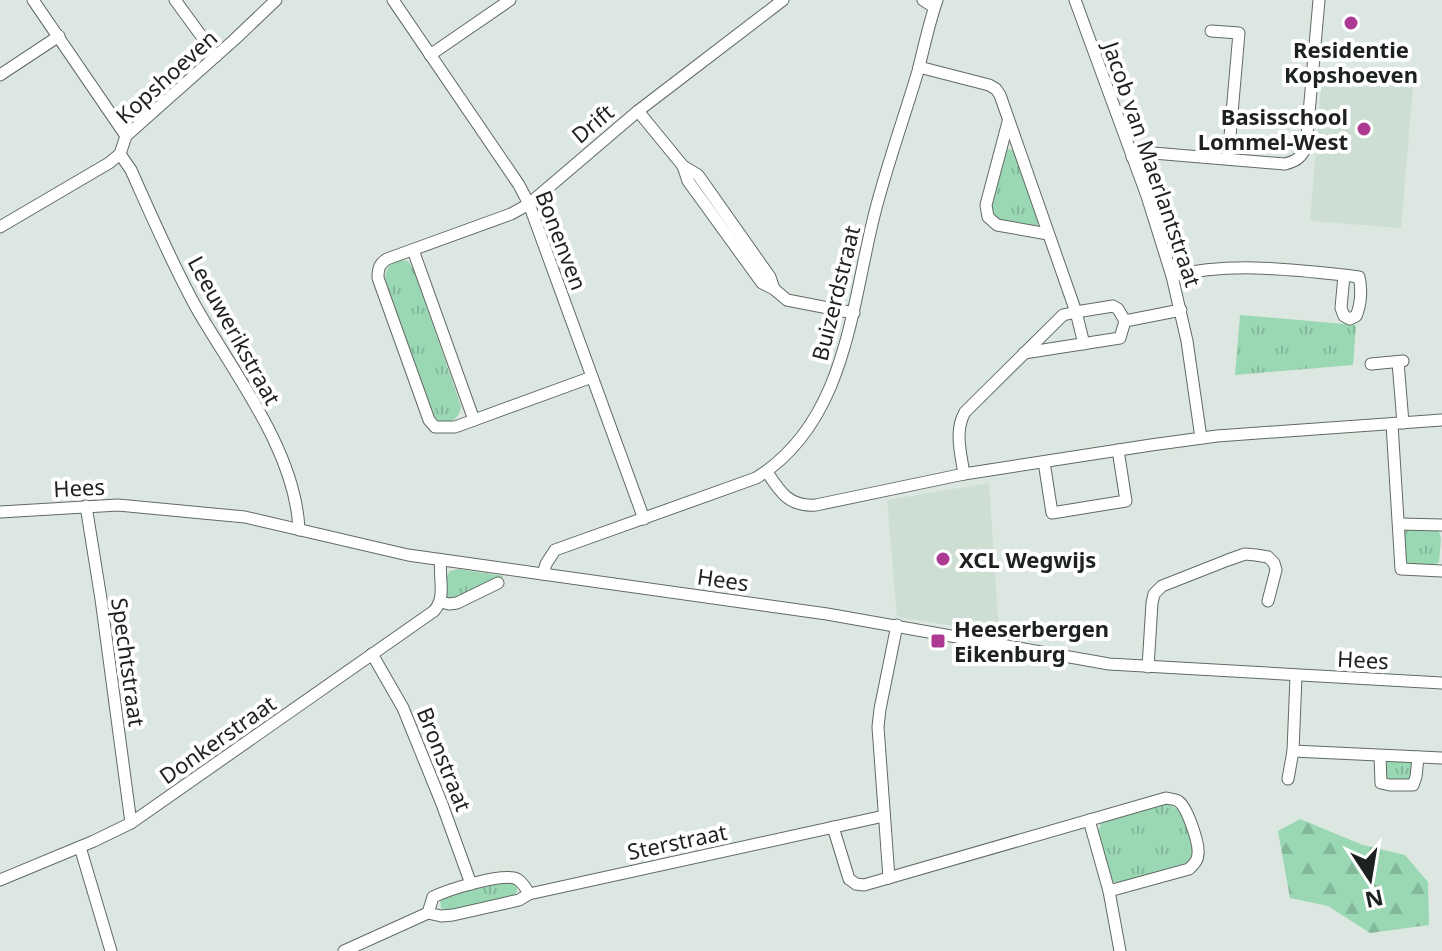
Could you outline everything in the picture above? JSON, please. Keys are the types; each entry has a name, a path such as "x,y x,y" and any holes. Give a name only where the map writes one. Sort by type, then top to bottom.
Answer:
{"street":[{"path":"33,0 126,136"},
{"path":"175,0 216,56"},
{"name":"Kopshoeven","path":"0,227 120,154 126,136 276,0"},
{"name":"Bonenven","path":"393,0 529,204 644,519"},
{"path":"430,55 510,0"},
{"name":"Drift","path":"592,377 474,420 448,428 435,427 429,420 378,278 380,263 511,214 529,204 638,111 783,0"},
{"path":"923,0 936,4"},
{"name":"Jacob van Maerlantstraat","path":"1075,0 1147,196 1172,276 1181,310 1201,438"},
{"path":"1132,157 1153,153 1285,164 1302,156 1306,147 1319,0"},
{"name":"Buizerdstraat","path":"543,574 555,550 739,485 767,472 799,441 823,404 848,338 876,210 936,4"},
{"path":"1211,31 1239,33 1228,159"},
{"path":"0,75 59,36"},
{"path":"919,67 989,85 1000,95 1076,312 1084,344"},
{"path":"638,111 683,166 698,175 770,277 774,289 787,300 854,313"},
{"path":"1008,121 986,205 988,217 997,225 1048,234"},
{"name":"Leeuwerikstraat","path":"120,154 131,170 196,307 270,433 291,481 299,530"},
{"path":"413,250 474,420"},
{"path":"1172,276 1219,268 1344,275"},
{"path":"964,474 960,421 965,412 1023,353 1063,315 1113,306 1125,321 1120,338 1023,353"},
{"path":"1125,321 1181,310"},
{"path":"1371,364 1401,361 1397,424 1401,569 1442,571"},
{"path":"767,472 781,492 804,506 833,503 964,474 1201,438 1442,420"},
{"path":"1044,462 1052,513 1126,501 1118,450"},
{"name":"Hees","path":"0,512 118,505 245,517 351,543 441,560 827,614 1109,664 1442,683"},
{"name":"Spechtstraat","path":"86,506 131,823"},
{"path":"1399,524 1442,525"},
{"path":"1148,667 1152,603 1154,594 1162,586 1245,554 1256,555 1268,557 1276,570 1268,601"},
{"path":"441,560 441,602"},
{"name":"Donkerstraat","path":"0,880 131,823 434,611 441,602 457,603 498,583"},
{"path":"889,878 878,727 897,625"},
{"name":"Bronstraat","path":"372,654 403,708 471,884"},
{"path":"1288,779 1292,764 1296,676"},
{"path":"1293,751 1442,758"},
{"path":"1380,756 1381,783 1403,786 1413,785 1418,757"},
{"path":"833,827 849,879 864,885 1166,798 1177,800 1186,808 1198,848 1195,863 1189,869 1109,891"},
{"name":"Sterstraat","path":"344,951 428,913 453,915 519,900 529,894 884,816"},
{"path":"1089,820 1109,891 1120,951"},
{"path":"80,847 111,951"},
{"name":"Sterstraat","path":"428,913 433,897 471,884 509,876 518,879 529,894"}],"shaded area":[{"name":"Basisschool Lommel-West","path":"1322,76 1413,85 1401,228 1310,221"},
{"name":"XCL Wegwijs","path":"989,483 999,633 897,617 887,500"}],"green space":[{"path":"1008,149 1015,151 1040,221 1035,228 1000,222 989,213"},
{"path":"399,260 408,261 413,268 461,406 459,414 452,420 440,422 434,416 385,279 389,267"},
{"path":"1240,315 1356,325 1353,365 1235,375"},
{"path":"1407,528 1439,531 1439,562 1433,566 1405,562 1404,535"},
{"path":"458,569 504,576 460,598 447,600 446,577 450,571"},
{"path":"1385,761 1410,761 1413,767 1410,782 1385,780"},
{"path":"1167,803 1182,812 1194,850 1189,862 1114,882 1110,878 1097,834 1101,823"},
{"path":"1300,819 1363,845 1405,855 1428,882 1429,925 1370,933 1328,906 1290,898 1278,831"},
{"path":"512,881 517,892 512,897 450,911 441,908 440,899 444,896"}],"place":[{"name":"Residentie Kopshoeven","path":"1351,23"},
{"name":"Basisschool Lommel-West","path":"1364,129"},
{"name":"XCL Wegwijs","path":"943,559"},
{"name":"Heeserbergen Eikenburg","path":"938,641"}]}
